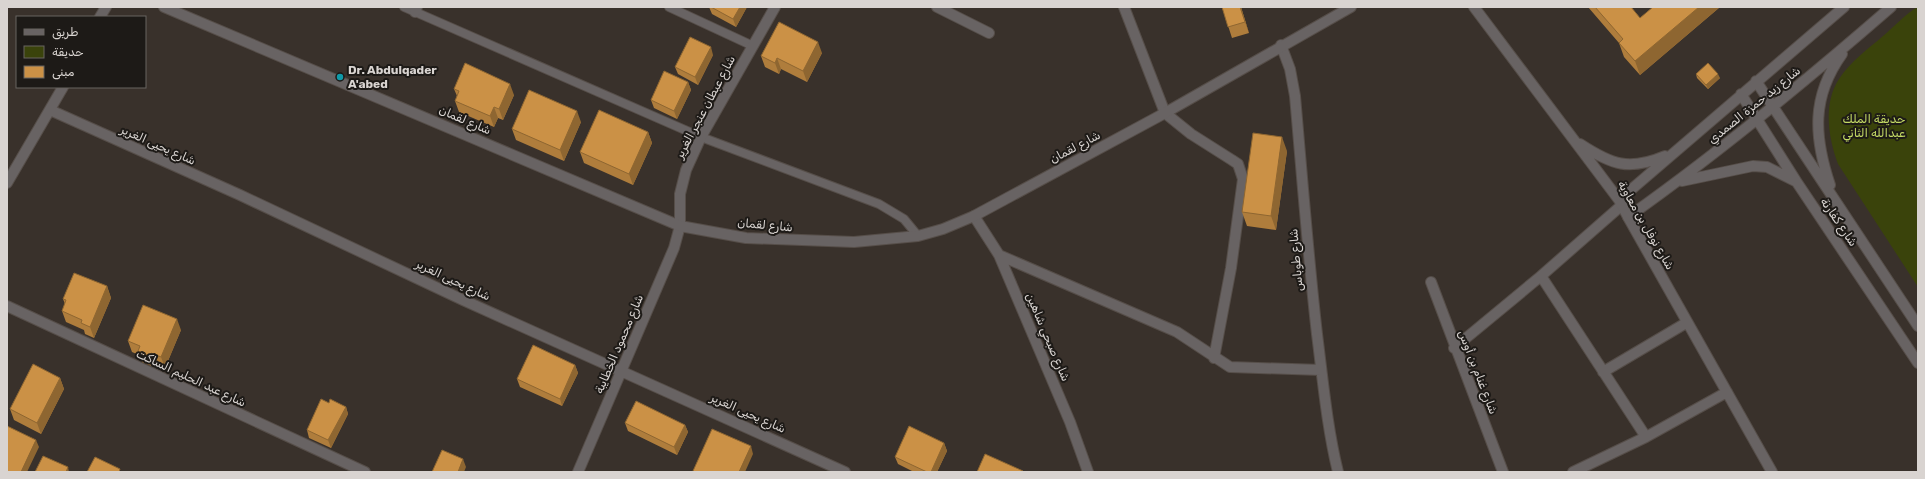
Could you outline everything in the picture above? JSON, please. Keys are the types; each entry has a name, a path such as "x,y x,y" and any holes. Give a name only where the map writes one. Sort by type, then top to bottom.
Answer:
{"street":[{"path":"101,16 106,7"},
{"name":"شارع لقمان","path":"164,7 680,226 746,238 806,242 854,242 918,236 943,229 974,216 1165,113 1351,7"},
{"name":"شارع عبطان عنجر الغرير","path":"680,226 680,194 686,170 701,136 775,7"},
{"path":"937,7 989,33"},
{"path":"1124,7 1165,113 1191,134 1238,164 1244,179 1231,268 1214,358"},
{"name":"شارع نوفل بن معاوية","path":"1474,7 1620,203 1686,323 1772,472"},
{"name":"شارع زيد حمزة الصمدي","path":"1454,348 1541,276 1674,152 1844,7"},
{"name":"شارع زيد حمزة الصمدي","path":"1628,217 1680,181 1773,107 1891,7"},
{"path":"1834,197 1824,166 1820,145 1819,128 1821,98 1824,84 1834,65 1851,42"},
{"name":"شارع طوباس","path":"1281,46 1290,69 1295,96 1310,271 1321,370 1330,439 1338,472"},
{"name":"شارع كفارنة","path":"1756,81 1918,326"},
{"path":"7,183 62,88"},
{"name":"شارع كفارنة","path":"1741,94 1796,181 1918,363"},
{"name":"شارع يحيى الغرير","path":"50,110 845,472"},
{"path":"1574,140 1605,160 1629,166 1655,160 1674,152"},
{"path":"1680,181 1753,166 1767,167 1796,181"},
{"name":"شارع صبحي شاهين","path":"974,216 999,255 1070,422 1088,472"},
{"name":"شارع محمود الخطايبة","path":"578,472 666,269 680,226"},
{"path":"999,255 1177,332 1214,358 1230,367 1321,370"},
{"path":"1541,276 1646,437"},
{"name":"شارع غنام بن أوس","path":"1431,282 1454,348 1503,472"},
{"name":"شارع عبد الحليم الساكت","path":"7,306 365,472"},
{"path":"1603,372 1686,323"},
{"path":"1573,472 1646,437 1727,392"}],"lane":[{"path":"404,7 416,9 701,136 879,204 904,220 918,236"},
{"path":"669,7 753,46"}],"green space":[{"name":"حديقة الملك عبدالله الثاني","path":"1918,7 1918,287 1838,164 1830,132 1829,110 1834,88 1848,67 1905,16"}],"building":[{"path":"711,7 740,7 733,19"},
{"path":"1222,7 1240,7 1245,22 1228,27"},
{"path":"1595,7 1631,7 1640,18 1653,7 1699,7 1635,61 1619,43 1623,39"},
{"path":"779,22 818,42 803,71 777,58 775,63 761,56"},
{"path":"690,37 711,47 695,77 675,67"},
{"path":"465,63 510,84 499,109 494,107 490,116 455,101 459,91 454,89"},
{"path":"1708,63 1718,74 1706,85 1696,74"},
{"path":"664,71 688,82 674,111 651,100"},
{"path":"529,90 577,111 560,150 512,129"},
{"path":"599,110 648,132 629,174 580,152"},
{"path":"1253,133 1282,137 1271,216 1242,212"},
{"path":"74,273 107,286 90,327 81,323 82,320 62,311 66,300 63,299"},
{"path":"143,305 177,319 161,357 151,353 150,356 138,351 140,346 128,341"},
{"path":"533,345 575,365 560,399 517,379"},
{"path":"33,364 60,378 37,423 10,409"},
{"path":"321,399 329,403 330,399 346,407 328,440 307,430"},
{"path":"636,401 685,425 674,447 625,423"},
{"path":"7,426 36,440 21,472 7,472"},
{"path":"909,426 944,443 931,472 927,472 895,457"},
{"path":"712,429 751,446 739,472 693,471"},
{"path":"442,450 463,459 458,472 432,472"},
{"path":"985,454 1023,471 977,472"},
{"path":"43,456 68,467 66,472 35,472"},
{"path":"95,457 120,469 119,472 87,472"}],"place":[{"name":"Dr. Abdulqader A'abed","path":"340,77"}]}
